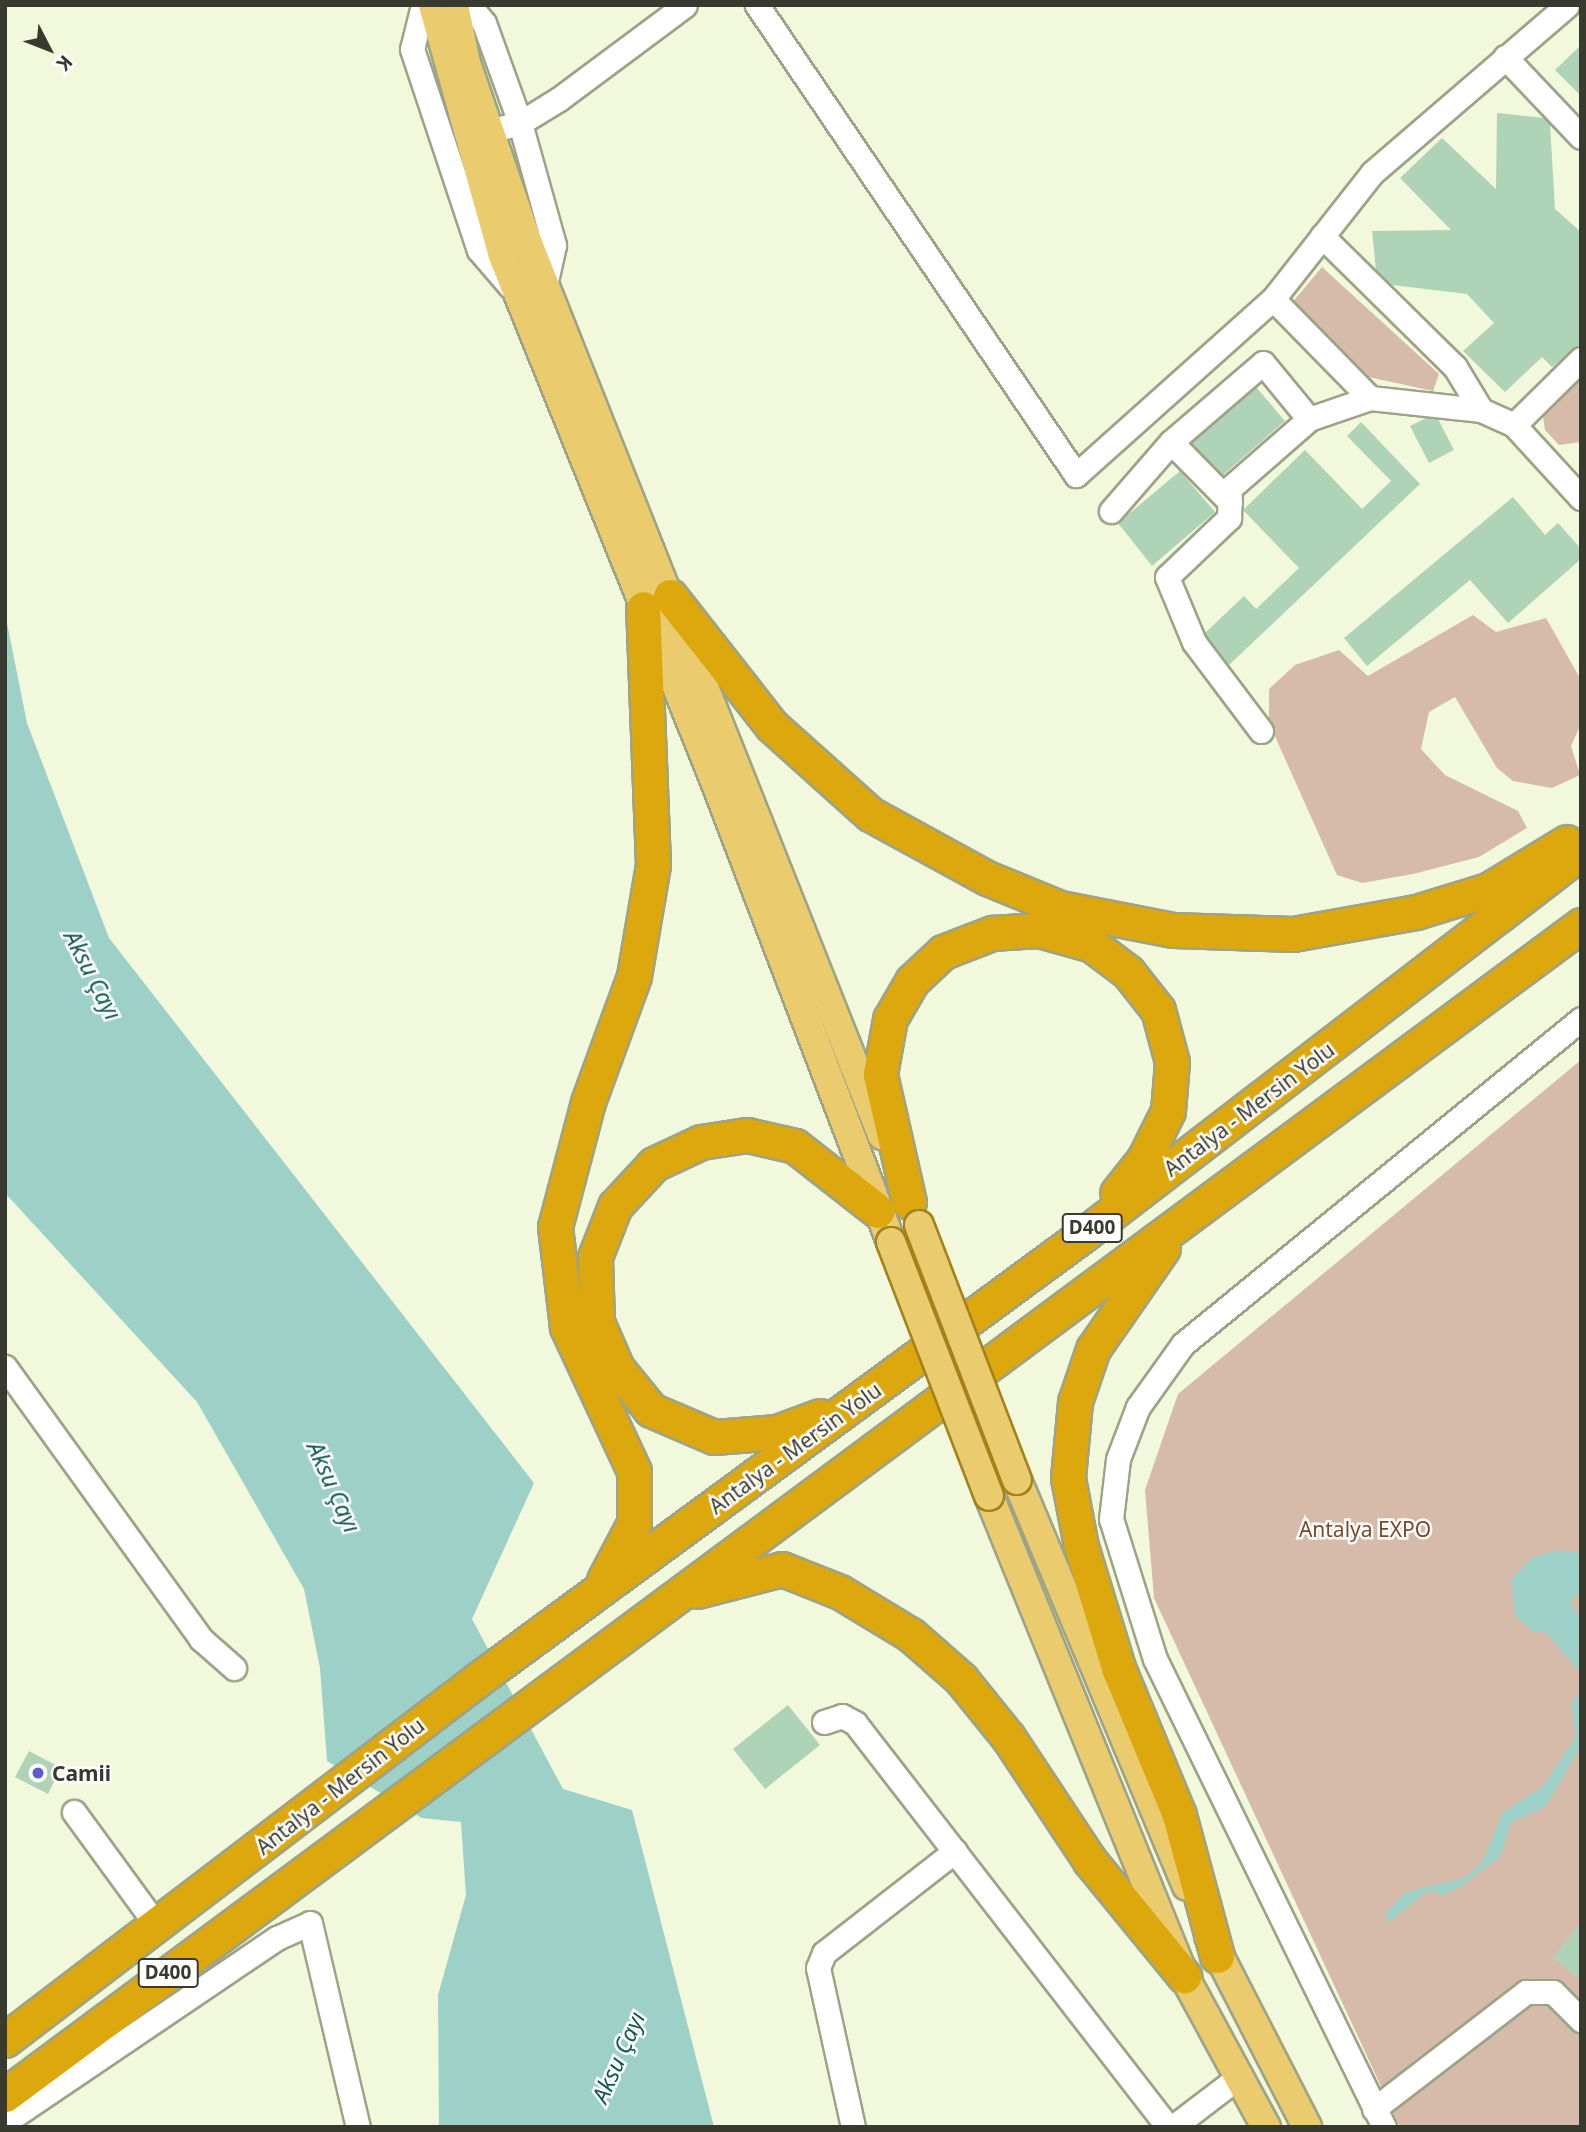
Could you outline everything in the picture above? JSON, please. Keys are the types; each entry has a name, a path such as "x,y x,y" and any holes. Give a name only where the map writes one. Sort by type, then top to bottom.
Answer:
{"highway":[{"path":"657,602 772,726 870,814 987,878 1060,908 1173,930 1293,934 1416,912 1488,890 1581,833"},
{"path":"595,1594 624,1552 634,1523 634,1471 567,1327 555,1227 588,1102 634,976 653,865 657,602"},
{"name":"Antalya - Mersin Yolu","path":"5,2040 595,1594 1087,1232 1581,852"},
{"name":"D400","path":"5,2095 1581,925"},
{"path":"902,1213 880,1074 890,1019 912,981 943,951 992,933 1039,930 1092,945 1128,971 1158,1010 1172,1062 1168,1111 1144,1160 1087,1232"},
{"path":"855,1404 777,1432 714,1437 651,1410 617,1368 597,1322 595,1256 615,1206 654,1164 701,1142 747,1135 795,1146 902,1213"},
{"path":"1181,1223 1093,1349 1075,1402 1068,1478 1081,1546 1119,1670 1179,1815 1217,1956"},
{"path":"681,1595 782,1569 840,1592 911,1635 961,1679 1008,1737 1090,1861 1184,1976"}],"main road":[{"path":"433,5 467,137 519,297 657,602"},
{"path":"454,5 467,137 545,286 657,602 902,1213 1217,1956 1307,2127"},
{"path":"902,1213 891,1242 989,1496 1184,1976 1237,2078 1266,2127"}],"street":[{"path":"423,5 412,49 467,137 520,123 685,5"},
{"path":"470,5 484,23 520,123 554,244 545,286"},
{"path":"757,5 1076,475 1273,299 1372,173 1567,5"},
{"path":"1505,57 1581,137"},
{"path":"1322,236 1455,367 1481,410"},
{"path":"1273,299 1370,398"},
{"path":"1514,425 1581,359"},
{"path":"1111,510 1171,442 1263,363 1309,419"},
{"path":"1261,731 1194,642 1167,577 1229,518 1230,488 1309,419 1370,398 1481,410 1514,425 1578,488"},
{"path":"1171,442 1230,502"},
{"path":"1581,1019 1183,1344 1138,1407 1118,1459 1111,1519 1155,1659 1379,2118 1526,1992 1553,1992 1581,2020"},
{"path":"5,1367 201,1639 234,1668"},
{"path":"824,1722 842,1716 855,1723 1170,2127 1237,2078"},
{"path":"74,1812 157,1926"},
{"path":"853,2127 818,1968 824,1953 955,1851"},
{"path":"5,2122 277,1938 310,1923 358,2127"}],"green space":[{"path":"1322,267 1439,374 1433,391 1364,376 1291,304"},
{"path":"1581,379 1581,442 1559,445 1545,430 1543,416"},
{"path":"1473,615 1496,632 1546,618 1581,680 1581,724 1571,746 1580,775 1552,788 1513,781 1497,768 1455,697 1429,712 1421,749 1445,775 1518,811 1527,828 1479,857 1413,874 1362,883 1337,875 1269,723 1269,689 1295,665 1339,650 1368,676"},
{"name":"Antalya EXPO","path":"1581,1060 1581,2127 1400,2127 1154,1598 1145,1490 1178,1394"}],"water":[{"name":"Aksu Çayı","path":"5,613 27,723 109,938 534,1483 472,1619 563,1789 632,1810 714,2127 439,2127 438,1995 466,1895 461,1822 422,1818 327,1761 320,1668 304,1589 197,1402 5,1193"},
{"path":"1559,1550 1581,1553 1581,1590 1570,1602 1581,1619 1581,1674 1547,1633 1533,1632 1515,1615 1511,1580 1533,1557"},
{"path":"1581,1691 1581,1747 1545,1807 1511,1822 1500,1857 1460,1887 1443,1895 1428,1891 1388,1923 1386,1913 1405,1892 1464,1878 1482,1863 1503,1812 1542,1787 1576,1737 1571,1703"}],"building":[{"path":"1581,45 1581,96 1555,70"},
{"path":"1497,113 1544,118 1550,124 1555,209 1581,232 1581,345 1552,367 1542,357 1505,392 1463,351 1494,323 1467,294 1392,285 1376,270 1372,231 1451,230 1400,178 1442,138 1496,189"},
{"path":"1256,387 1285,421 1223,475 1191,443"},
{"path":"1426,418 1438,419 1454,450 1429,463 1410,426"},
{"path":"1361,422 1420,484 1229,665 1205,633 1244,596 1256,609 1299,568 1243,510 1305,450 1362,509 1391,481 1347,436"},
{"path":"1180,471 1215,512 1152,566 1118,523"},
{"path":"1513,497 1545,535 1558,523 1581,549 1581,559 1508,623 1470,580 1367,666 1344,638"},
{"path":"788,1705 820,1745 765,1789 733,1749"},
{"name":"Camii","path":"29,1751 61,1768 48,1794 15,1777"},
{"path":"1581,1922 1581,1980 1553,1958"}],"place":[{"name":"Camii","path":"38,1773"}]}
